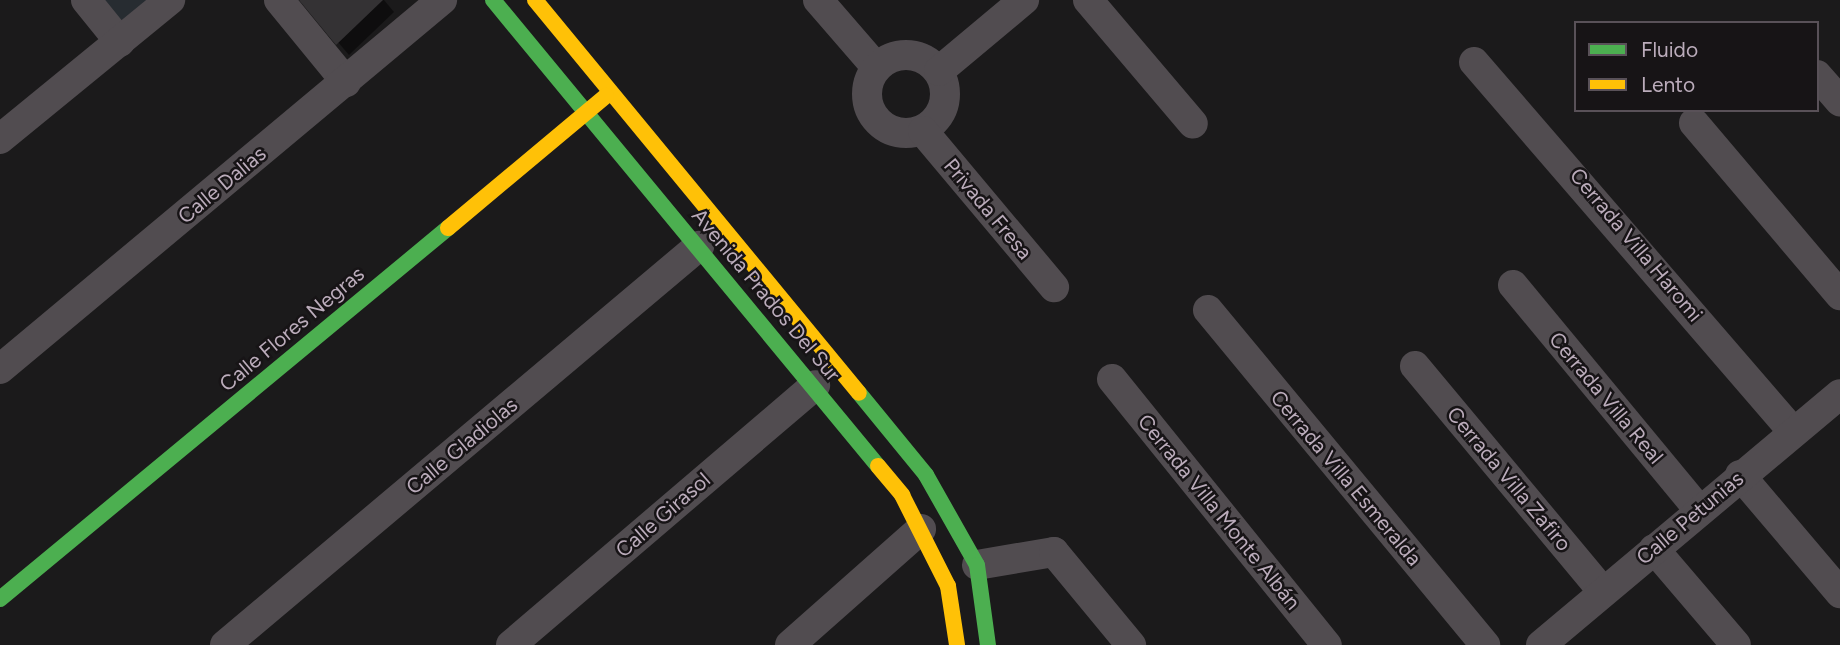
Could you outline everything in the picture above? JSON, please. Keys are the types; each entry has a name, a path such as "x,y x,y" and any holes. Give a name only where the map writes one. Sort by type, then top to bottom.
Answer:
{"main road":[{"name":"Avenida Prados Del Sur","path":"493,0 815,386 902,495 948,586 957,645"},
{"name":"Avenida Prados Del Sur","path":"534,0 926,475 976,565 988,645"},
{"name":"Calle Flores Negras","path":"0,598 610,93"}],"street":[{"path":"86,0 120,42"},
{"path":"0,139 170,0"},
{"path":"279,0 346,82"},
{"name":"Calle Dalias","path":"0,369 442,0"},
{"path":"818,0 876,68"},
{"path":"939,71 1024,0"},
{"path":"1088,0 1193,124"},
{"path":"908,54 939,71 944,104 923,131 896,133 874,118 866,92 876,68 908,54"},
{"name":"Cerrada Villa Haromi","path":"1475,62 1793,432"},
{"path":"1819,77 1840,101"},
{"path":"1695,123 1840,295"},
{"name":"Privada Fresa","path":"923,131 1054,287"},
{"name":"Calle Gladiolas","path":"225,645 699,246"},
{"name":"Cerrada Villa Real","path":"1513,285 1699,510"},
{"name":"Cerrada Villa Esmeralda","path":"1208,310 1485,645"},
{"name":"Cerrada Villa Zafiro","path":"1415,366 1603,592"},
{"name":"Cerrada Villa Monte Albán","path":"1112,379 1327,645"},
{"name":"Calle Girasol","path":"511,645 815,386"},
{"name":"Calle Petunias","path":"1541,645 1740,475 1840,394"},
{"path":"1740,475 1840,593"},
{"path":"790,645 921,529"},
{"path":"1654,549 1736,645"},
{"path":"976,565 1054,552 1130,645"}],"shaded area":[{"path":"98,0 150,0 119,27"}],"building":[{"path":"299,0 383,0 336,45"}],"traffic: fast":[{"path":"493,0 878,466"},
{"path":"0,599 448,228"},
{"path":"859,393 926,475 977,565 988,645"}],"traffic: slow":[{"path":"535,0 859,393"},
{"path":"448,228 606,96"},
{"path":"878,466 902,495 948,586 957,645"}]}
